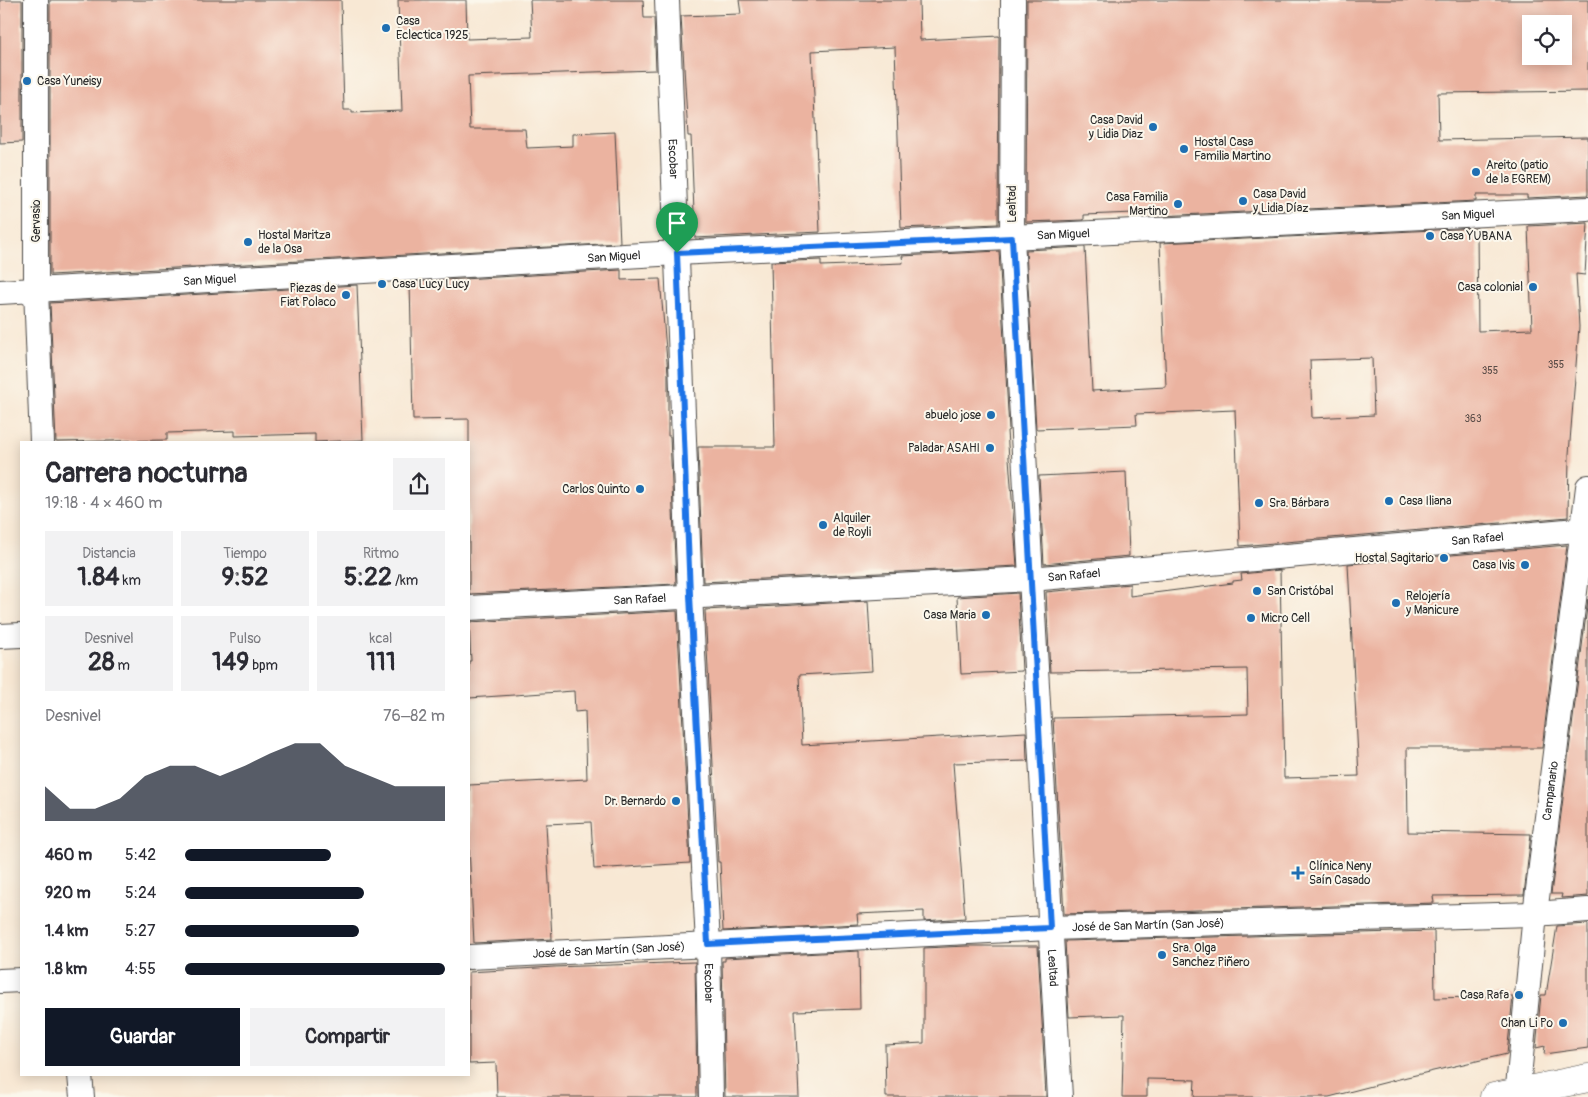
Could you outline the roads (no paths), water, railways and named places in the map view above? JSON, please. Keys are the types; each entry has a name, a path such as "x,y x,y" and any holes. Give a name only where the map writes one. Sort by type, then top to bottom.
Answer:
{"main road":[{"path":"1510,1095 1588,1078"}],"street":[{"name":"Gervasio","path":"36,0 36,289 42,441"},
{"name":"Escobar","path":"668,0 690,595 708,944 711,1097"},
{"name":"Lealtad","path":"1013,0 1012,238 1060,1097"},
{"name":"San Miguel","path":"0,292 677,253 1588,209"},
{"name":"Campanario","path":"1510,1095 1586,529 1588,488"},
{"name":"San Rafael","path":"470,608 690,595 1032,579 1586,529"},
{"path":"0,636 20,635"},
{"name":"José de San Martín (San José)","path":"470,957 1050,928 1535,914 1588,910"},
{"path":"0,981 20,980"},
{"path":"80,1076 82,1097"}],"place":[{"name":"Casa Eclectica 1925","path":"386,28"},
{"name":"Casa Yuneisy","path":"27,81"},
{"name":"Casa David y Lidia Diaz","path":"1153,127"},
{"name":"Hostal Casa Familia Martino","path":"1184,149"},
{"name":"Areito (patio de la EGREM)","path":"1476,172"},
{"name":"Casa David y Lidia Díaz","path":"1243,201"},
{"name":"Casa Familia Martino","path":"1178,204"},
{"name":"Casa YUBANA","path":"1430,236"},
{"name":"Hostal Maritza de la Osa","path":"248,242"},
{"name":"Casa Lucy Lucy","path":"382,284"},
{"name":"Casa colonial","path":"1533,287"},
{"name":"Piezas de Fiat Polaco","path":"346,295"},
{"name":"abuelo jose","path":"991,415"},
{"name":"Paladar ASAHI","path":"990,448"},
{"name":"Carlos Quinto","path":"640,489"},
{"name":"Casa Iliana","path":"1389,501"},
{"name":"Sra. Bárbara","path":"1259,503"},
{"name":"Alquiler de Royli","path":"823,525"},
{"name":"Hostal Sagitario","path":"1444,558"},
{"name":"Casa Ivis","path":"1525,565"},
{"name":"San Cristóbal","path":"1257,591"},
{"name":"Relojería y Manicure","path":"1396,603"},
{"name":"Casa Maria","path":"986,615"},
{"name":"Micro Cell","path":"1251,618"},
{"name":"Dr. Bernardo","path":"676,801"},
{"name":"Clínica Neny Saín Casado","path":"1298,873"},
{"name":"Sra. Olga Sanchez Piñero","path":"1162,955"},
{"name":"Casa Rafa","path":"1519,995"},
{"name":"Chan Li Po","path":"1563,1023"}]}
